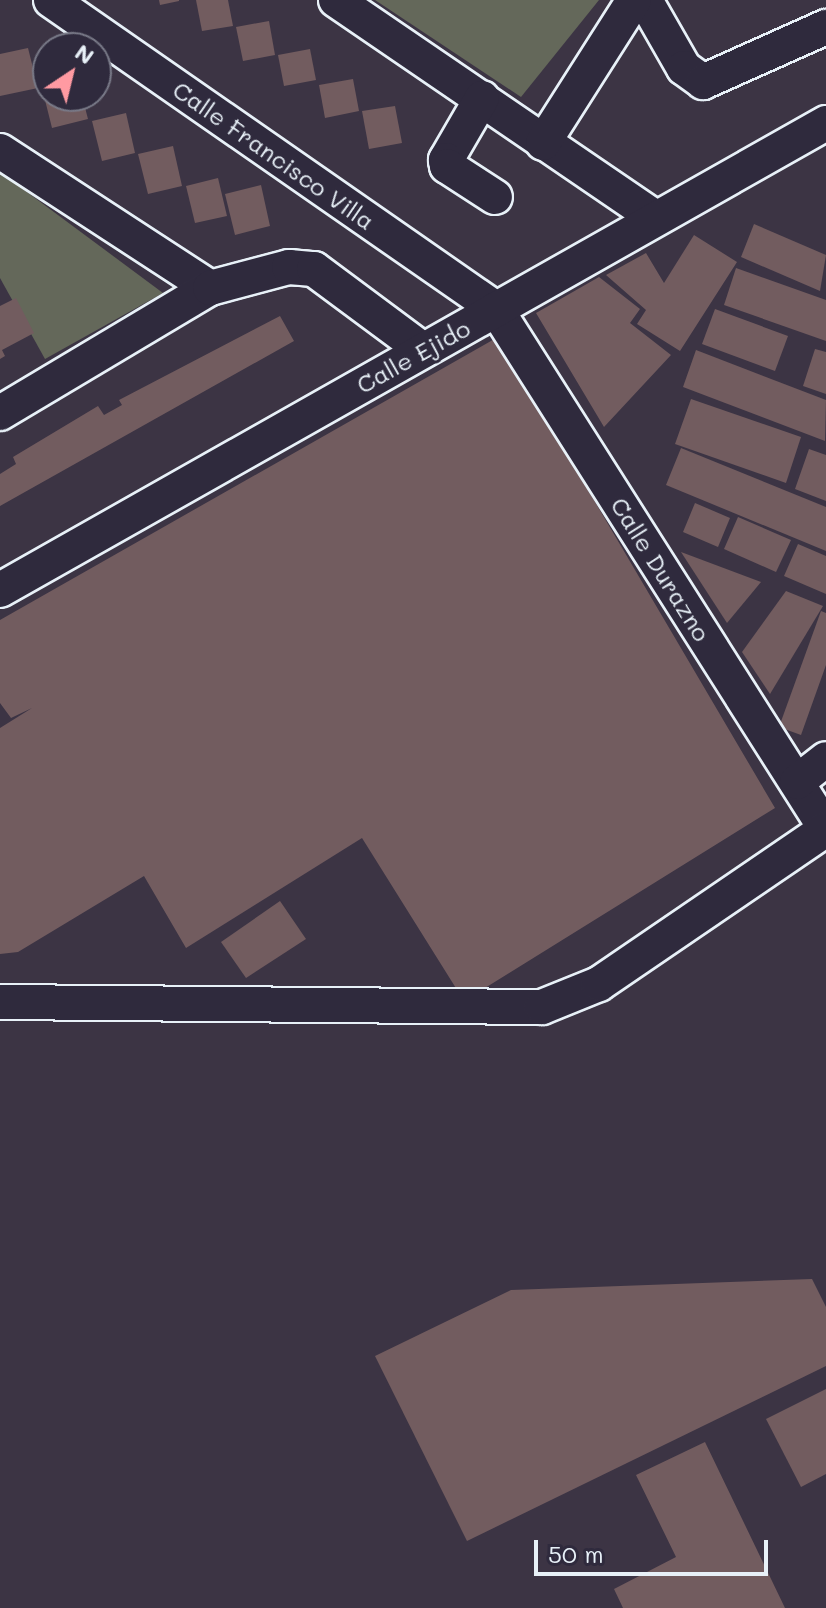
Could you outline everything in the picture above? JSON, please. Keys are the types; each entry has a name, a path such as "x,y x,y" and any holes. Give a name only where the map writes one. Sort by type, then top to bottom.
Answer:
{"street":[{"name":"Calle Francisco Villa","path":"51,0 496,309"},
{"path":"336,0 656,218"},
{"path":"543,143 634,0"},
{"path":"645,0 684,68 703,82 826,27"},
{"path":"482,98 446,160 495,197"},
{"name":"Calle Ejido","path":"0,590 826,123"},
{"path":"0,151 210,288"},
{"path":"0,413 210,288 289,267 314,269 423,350"},
{"name":"Calle Durazno","path":"496,309 826,829"},
{"path":"797,782 826,759"},
{"path":"0,1002 542,1007 599,984 826,829"}],"green space":[{"path":"375,0 599,0 521,97"},
{"path":"0,172 163,293 45,359 0,278"}],"building":[{"path":"159,0 179,0 179,1 160,5"},
{"path":"196,0 228,0 233,26 202,31"},
{"path":"269,21 275,55 243,61 236,27"},
{"path":"28,48 32,64 32,89 0,96 0,54"},
{"path":"310,49 316,80 284,86 278,55"},
{"path":"353,79 359,111 325,118 319,85"},
{"path":"395,106 402,143 369,149 362,111"},
{"path":"48,112 86,112 88,119 52,128"},
{"path":"126,113 135,153 102,161 92,121"},
{"path":"173,146 182,186 148,194 138,154"},
{"path":"218,178 227,216 195,223 186,186"},
{"path":"261,185 270,226 235,235 225,194"},
{"path":"754,224 826,255 820,291 741,257"},
{"path":"694,235 737,262 680,351 637,324 646,310 606,275 646,253 664,283"},
{"path":"736,268 826,300 826,341 724,305"},
{"path":"599,277 640,309 630,323 671,355 604,427 536,313"},
{"path":"16,298 34,333 2,350 5,356 0,359 0,306"},
{"path":"715,309 788,336 775,371 702,344"},
{"path":"280,316 294,341 0,506 0,474 16,464 13,457 98,406 104,415 122,405 119,400"},
{"path":"498,337 775,808 464,1001 362,838 186,948 144,876 18,952 0,954 0,728 32,708 11,718 0,703 0,620"},
{"path":"815,349 826,352 826,394 803,386"},
{"path":"696,350 826,400 825,441 683,387"},
{"path":"691,399 801,437 786,483 675,444"},
{"path":"681,448 826,507 826,551 666,485"},
{"path":"809,449 826,455 826,501 795,489"},
{"path":"695,503 730,518 718,547 683,532"},
{"path":"738,517 791,540 776,572 724,549"},
{"path":"798,544 826,556 826,594 784,576"},
{"path":"681,552 761,582 727,623"},
{"path":"786,591 823,606 770,694 742,652"},
{"path":"821,611 826,613 826,665 801,735 779,727"},
{"path":"280,901 306,939 246,978 221,942"},
{"path":"812,1279 826,1307 826,1366 467,1541 375,1356 511,1290"},
{"path":"826,1389 826,1474 801,1487 766,1419"},
{"path":"705,1442 785,1608 623,1608 614,1589 676,1557 636,1475"}]}
